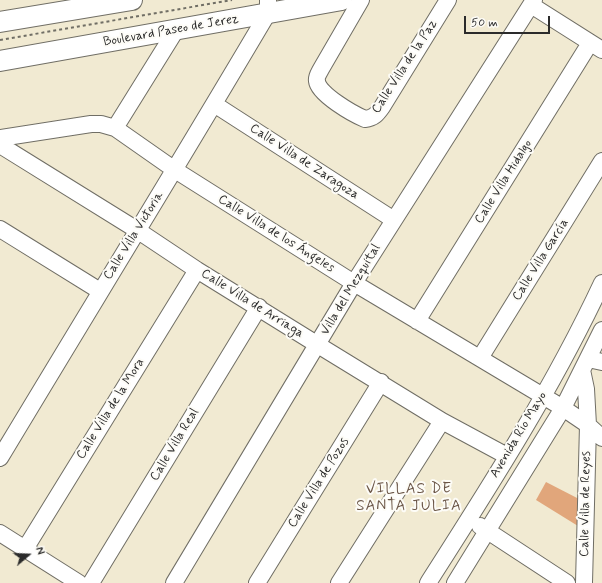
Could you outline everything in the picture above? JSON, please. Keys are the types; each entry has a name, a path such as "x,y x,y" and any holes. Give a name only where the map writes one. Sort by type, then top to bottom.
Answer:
{"main road":[{"path":"0,22 60,6 131,0"},
{"name":"Boulevard Paseo de Jerez","path":"0,61 176,30 268,7 342,0"}],"street":[{"name":"Calle Villa de la Paz","path":"361,0 321,69 316,82 325,95 365,119 372,118 382,107 448,0"},
{"path":"532,2 596,47"},
{"name":"Villa del Mezquital","path":"174,583 354,283 532,2"},
{"name":"Calle Villa Victoria","path":"0,458 100,290 175,170 268,7"},
{"path":"0,138 91,124 101,124 115,128 176,30"},
{"name":"Calle Villa Hidalgo","path":"417,321 596,47"},
{"name":"Calle Villa de Zaragoza","path":"214,104 394,220"},
{"name":"Calle Villa de los Ángeles","path":"115,128 175,170 354,283 563,408 588,425 602,438"},
{"name":"Calle Villa de Arriaga","path":"0,145 318,345 381,382 442,421 507,456"},
{"name":"Calle Villa García","path":"480,358 602,161"},
{"path":"0,228 100,290"},
{"name":"Calle Villa de la Mora","path":"25,549 197,270"},
{"name":"Avenida Río Mayo","path":"428,583 543,397 582,326 602,283"},
{"name":"Calle Villa Real","path":"91,583 259,307"},
{"name":"Avenida Río Mayo","path":"455,583 590,364 602,330"},
{"name":"Calle Villa de Reyes","path":"584,583 588,425 586,389 590,364"},
{"name":"Calle Villa de Pozos","path":"257,583 381,382"},
{"path":"339,583 442,421"},
{"path":"469,518 546,577 567,583"},
{"path":"0,533 79,583"}],"path":[{"path":"0,40 232,0"}],"building":[{"path":"546,482 579,499 578,526 536,500"}],"district":[{"name":"VILLAS DE SANTA JULIA","path":"409,498"}]}
